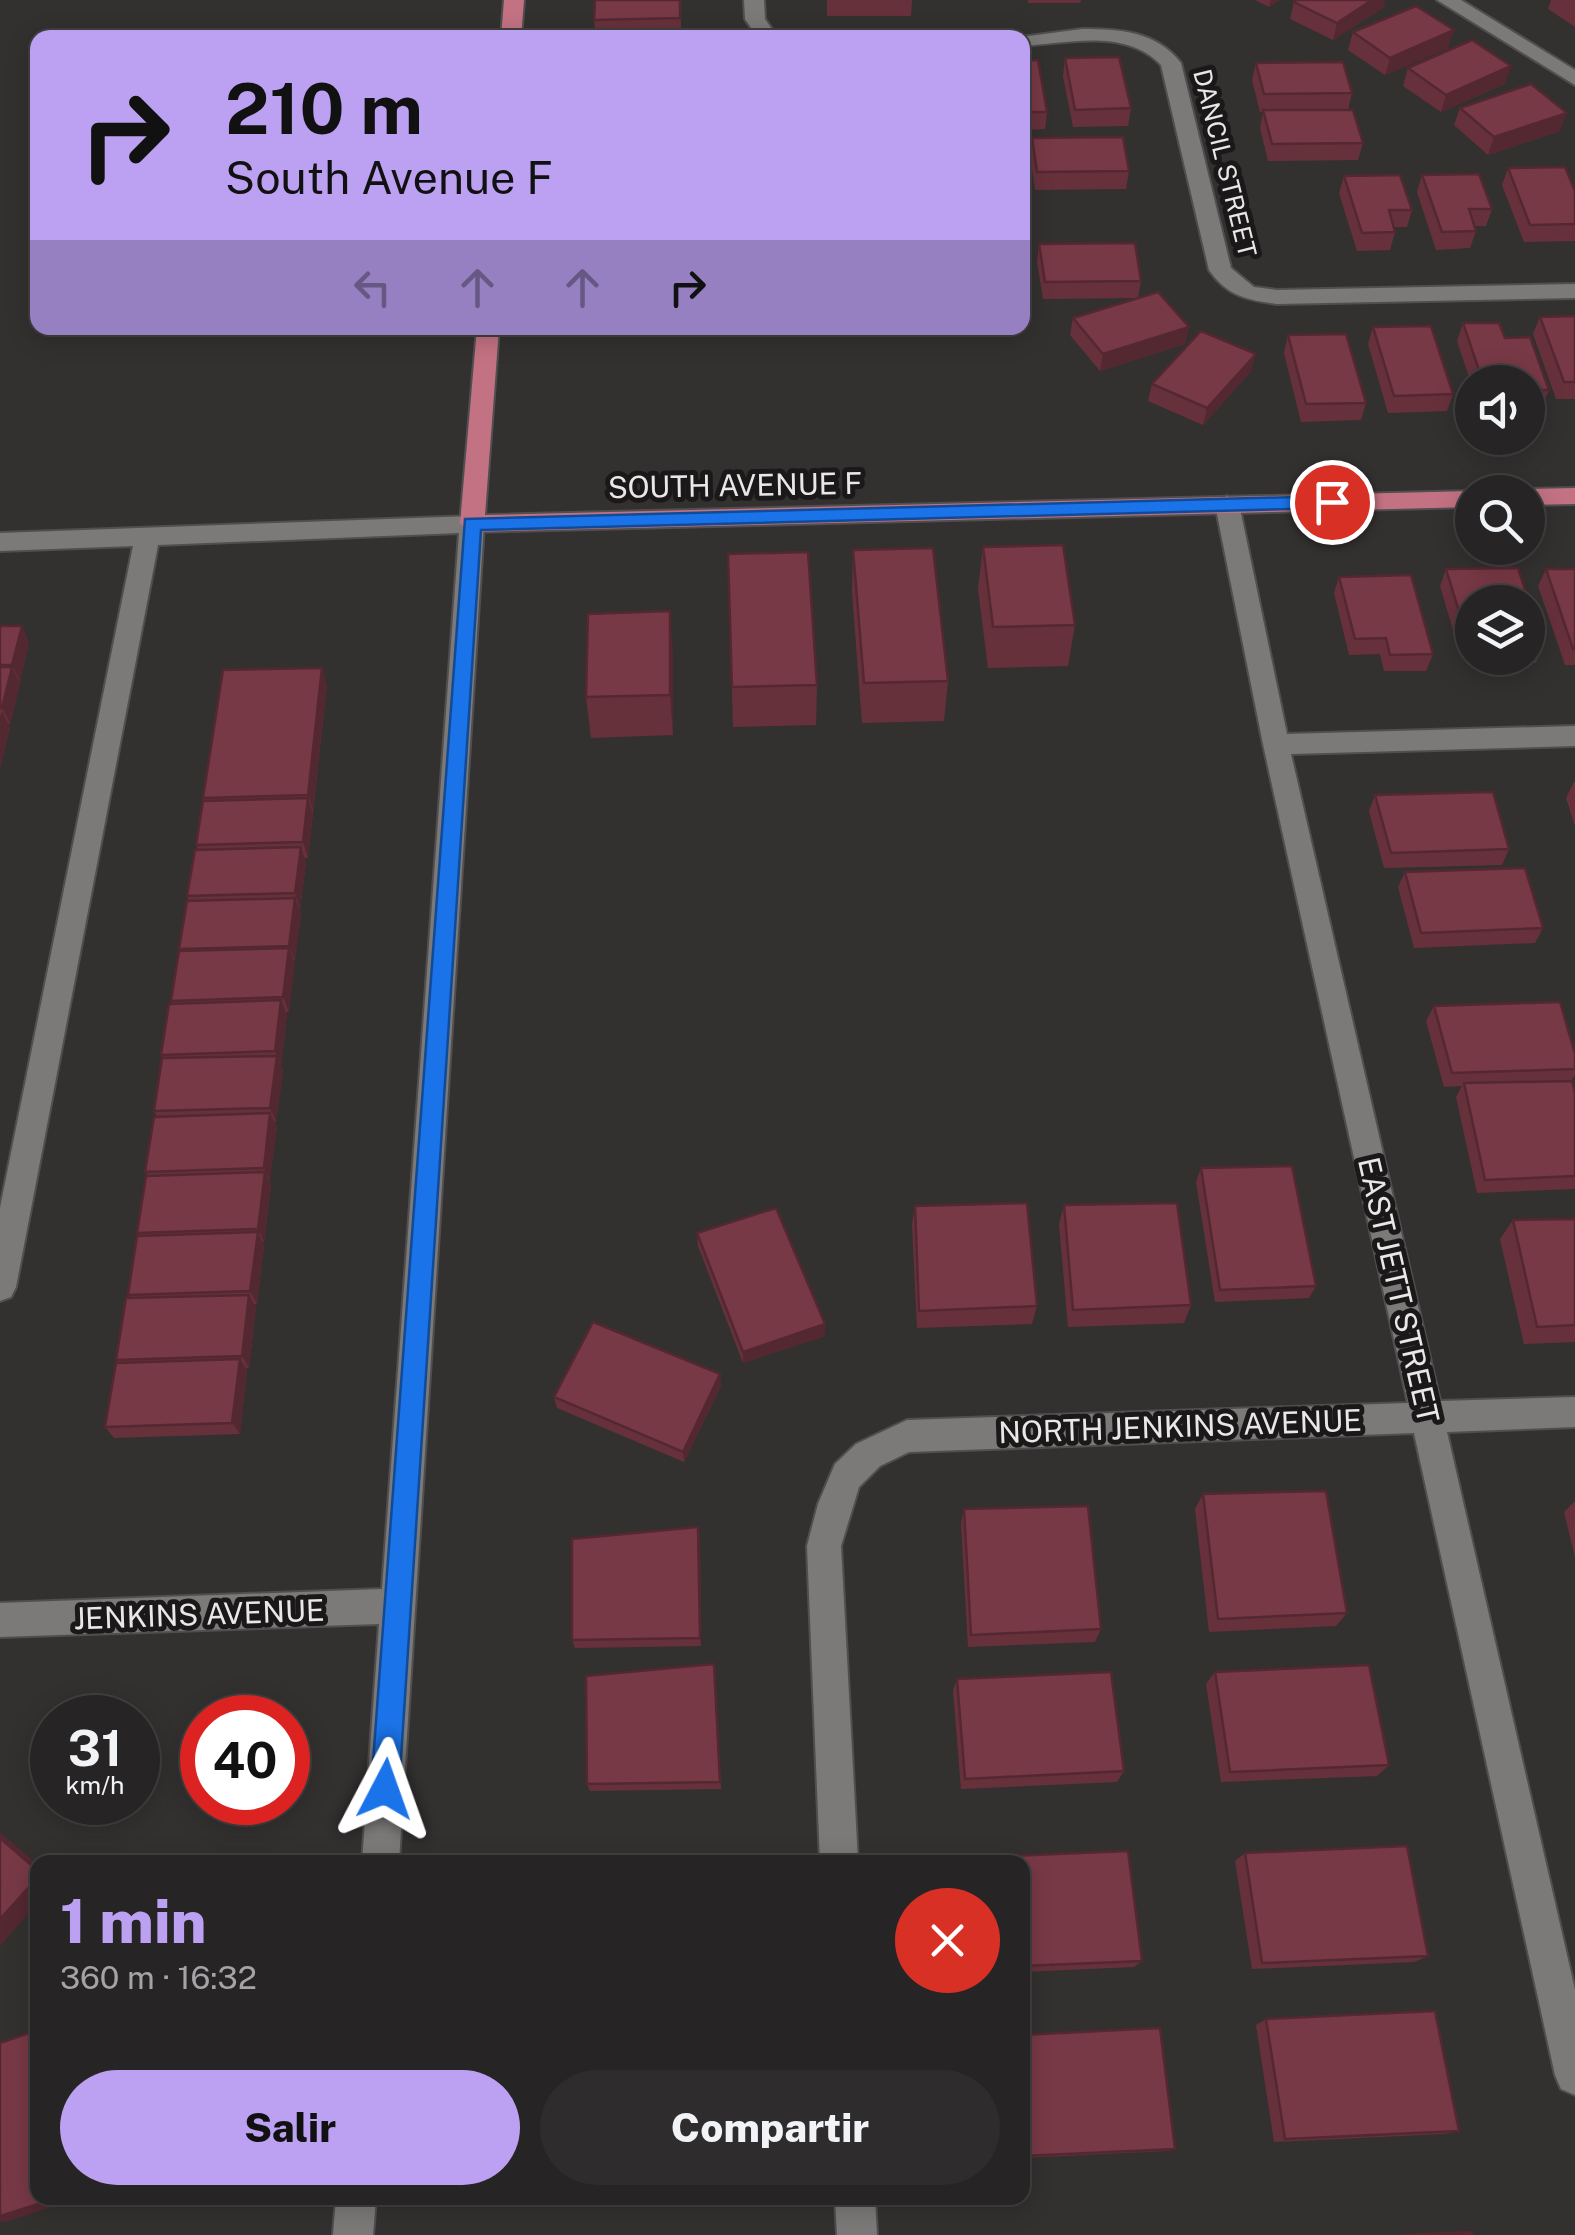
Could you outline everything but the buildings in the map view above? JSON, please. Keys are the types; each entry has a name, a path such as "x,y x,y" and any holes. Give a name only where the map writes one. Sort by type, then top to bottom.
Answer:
{"main road":[{"path":"512,30 514,0"},
{"path":"472,524 487,335"},
{"path":"1545,497 1575,496"},
{"name":"SOUTH AVENUE F","path":"472,524 1455,498"}],"street":[{"path":"754,0 755,19 763,30"},
{"path":"1447,0 1575,79"},
{"name":"DANCIL STREET","path":"1030,40 1103,37 1152,43 1171,63 1220,270 1248,294 1306,298 1575,292"},
{"name":"EAST JETT STREET","path":"1227,504 1276,744 1575,2076"},
{"path":"380,1855 472,524"},
{"name":"SOUTH AVENUE F","path":"0,542 472,524"},
{"path":"0,1287 147,536"},
{"path":"1276,744 1575,736"},
{"name":"NORTH JENKINS AVENUE","path":"839,1855 824,1546 852,1464 908,1436 1575,1412"},
{"name":"JENKINS AVENUE","path":"0,1620 398,1606"},
{"path":"353,2235 355,2205"},
{"path":"856,2205 857,2235"}],"route":[{"path":"385,1789 472,524 1332,502"}]}
